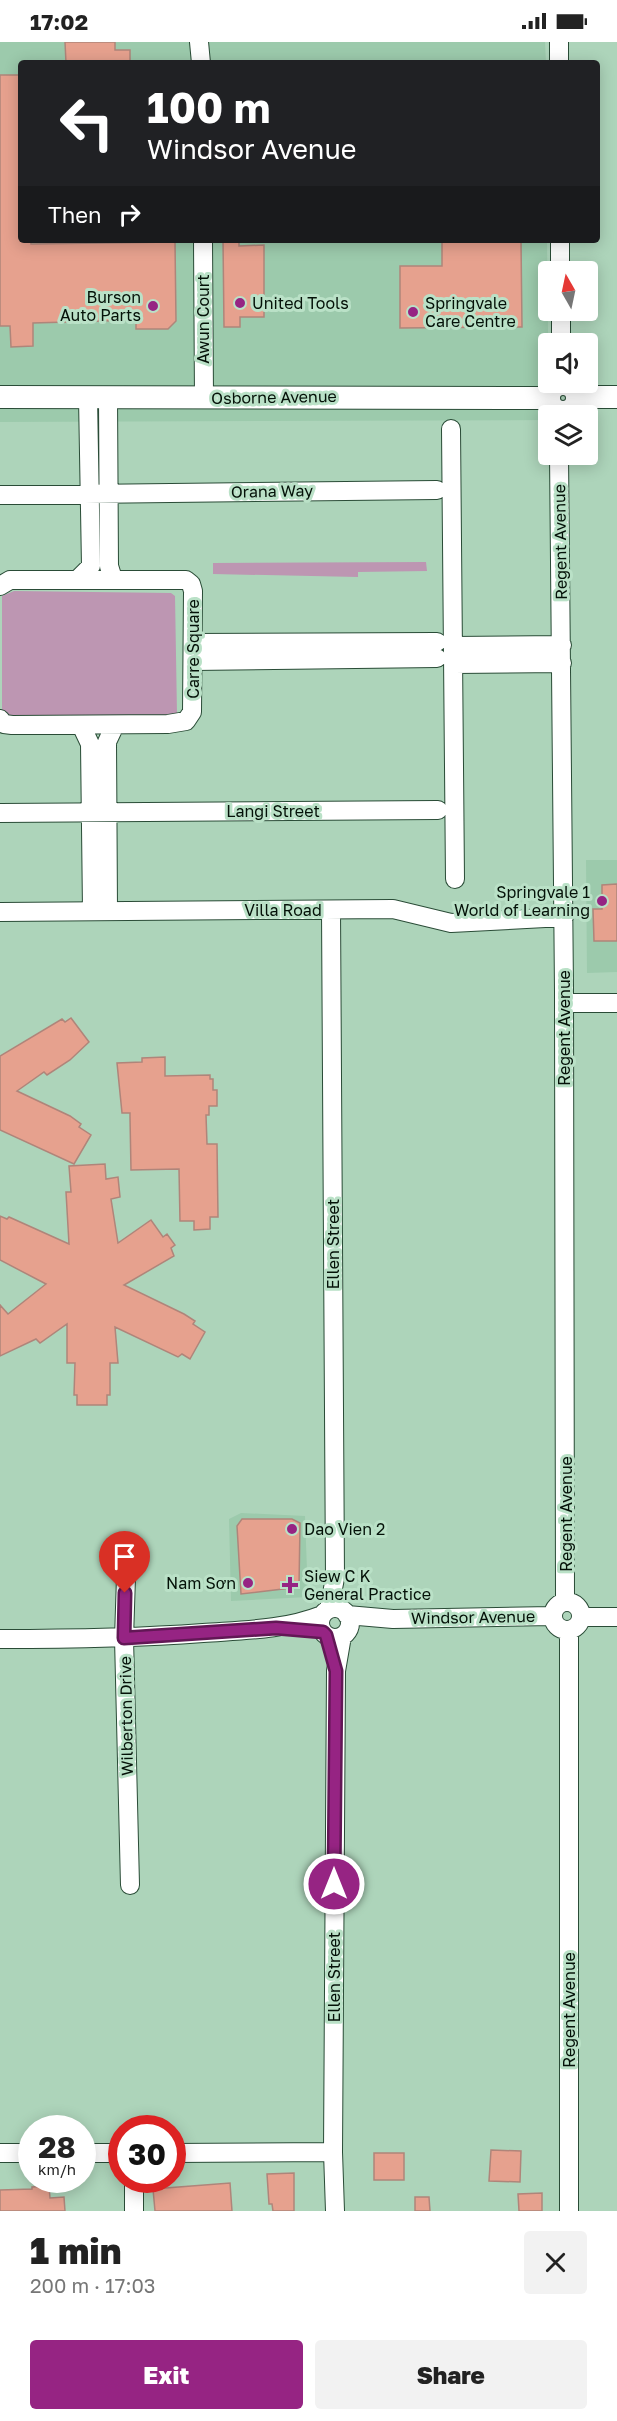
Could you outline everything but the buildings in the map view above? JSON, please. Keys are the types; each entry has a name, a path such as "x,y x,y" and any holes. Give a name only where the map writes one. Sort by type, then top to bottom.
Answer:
{"main road":[{"name":"Osborne Avenue","path":"0,397 617,397"}],"street":[{"path":"200,42 201,60"},
{"path":"559,42 559,60"},
{"name":"Awun Court","path":"203,243 204,398"},
{"path":"560,243 561,261"},
{"path":"98,397 108,493 109,566 113,579"},
{"path":"78,579 91,566 89,493 98,397"},
{"path":"451,429 445,652 454,879"},
{"name":"Regent Avenue","path":"559,465 564,997 559,1609"},
{"name":"Orana Way","path":"0,495 437,490"},
{"name":"Carre Square","path":"0,586 10,580 180,579 189,582 193,591 194,652 193,702 189,719 176,723 115,725 12,725 4,724 0,719"},
{"path":"194,652 319,650 562,654"},
{"path":"81,725 90,744 99,812 100,910"},
{"path":"99,812 107,742 115,725"},
{"name":"Langi Street","path":"0,813 438,810"},
{"name":"Villa Road","path":"0,912 393,909 450,923 564,917"},
{"name":"Ellen Street","path":"331,910 336,1671 333,2152 335,2211"},
{"path":"564,997 617,991"},
{"path":"564,997 617,1003"},
{"name":"Wilberton Drive","path":"127,1547 124,1638 130,1885"},
{"path":"559,1609 574,1603 579,1608 575,1623 617,1617"},
{"name":"Windsor Avenue","path":"0,1639 124,1638 559,1609"},
{"name":"Regent Avenue","path":"568,2211 575,1623"},
{"path":"186,2153 333,2152"},
{"path":"0,2153 18,2153"},
{"path":"134,2193 134,2211"}],"shaded area":[{"path":"0,42 545,42 546,60 18,60 18,243 547,243 547,261 538,261 538,321 548,321 548,333 538,333 538,393 549,393 549,405 538,405 538,420 0,422"},
{"path":"426,562 427,571 358,572 358,577 213,574 213,563"},
{"path":"14,591 171,593 175,596 177,714 170,719 8,719 2,712 2,596"},
{"name":"Springvale 1 World of Learning","path":"586,860 617,860 617,972 587,973"},
{"path":"241,1513 305,1516 308,1597 231,1601 229,1519"}],"place":[{"name":"United Tools","path":"240,303"},
{"name":"Burson Auto Parts","path":"153,306"},
{"name":"Springvale Care Centre","path":"413,312"},
{"name":"Springvale 1 World of Learning","path":"602,901"},
{"name":"Dao Vien 2","path":"292,1529"},
{"name":"Nam Sơn","path":"248,1583"},
{"name":"Siew C K General Practice","path":"290,1585"}],"route":[{"path":"125,1593 124,1638 276,1628 323,1632 326,1635 336,1671 334,1884"}]}
